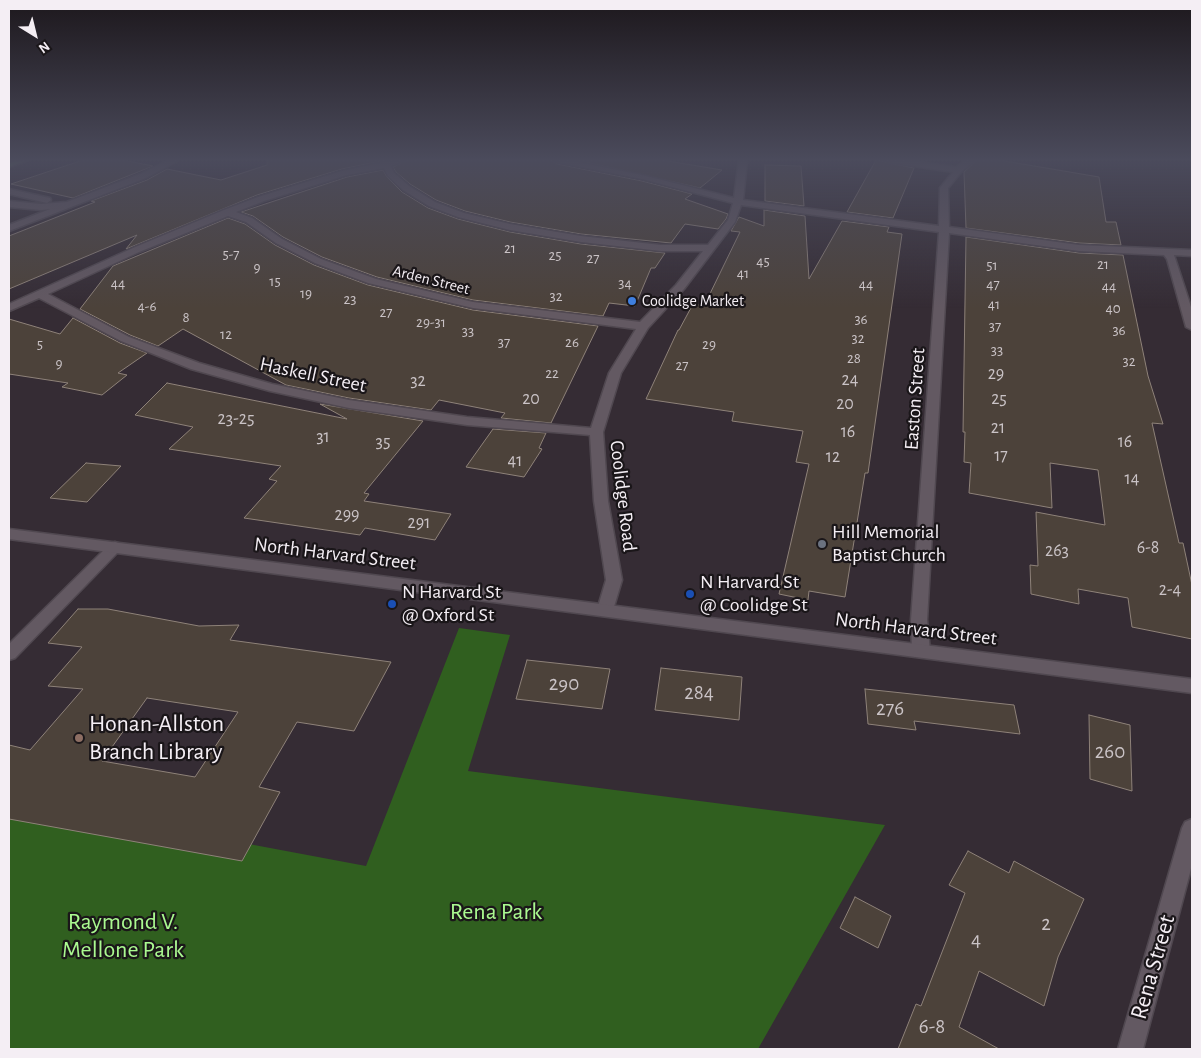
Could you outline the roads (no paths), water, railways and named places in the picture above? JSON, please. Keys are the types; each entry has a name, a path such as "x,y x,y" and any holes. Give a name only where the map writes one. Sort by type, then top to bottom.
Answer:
{"street":[{"path":"9,228 57,209"},
{"path":"9,308 136,250 235,209"},
{"path":"447,209 510,227 581,239 661,248 709,248"},
{"name":"Coolidge Road","path":"605,610 614,580 601,501 596,432 615,373 643,326 680,287 732,220 736,209"},
{"path":"793,209 1079,248 1192,253"},
{"name":"Easton Street","path":"921,651 919,620 945,230 945,209"},
{"name":"Arden Street","path":"228,212 249,220 279,242 318,261 372,281 474,305 643,326"},
{"path":"1167,252 1172,259 1192,327"},
{"name":"Haskell Street","path":"40,294 96,325 126,339 195,366 270,387 349,404 467,421 596,432"},
{"name":"North Harvard Street","path":"9,534 1192,686"},
{"path":"9,654 91,574 115,547"},
{"name":"Rena Street","path":"1130,1049 1192,828"}],"place":[{"name":"Coolidge Market","path":"632,301"},
{"name":"Hill Memorial Baptist Church","path":"822,544"},
{"name":"N Harvard St @ Coolidge St","path":"690,594"},
{"name":"N Harvard St @ Oxford St","path":"392,604"},
{"name":"Honan-Allston Branch Library","path":"79,738"}],"park label":[{"name":"Rena Park","path":"496,912"},
{"name":"Raymond V. Mellone Park","path":"123,936"}]}
